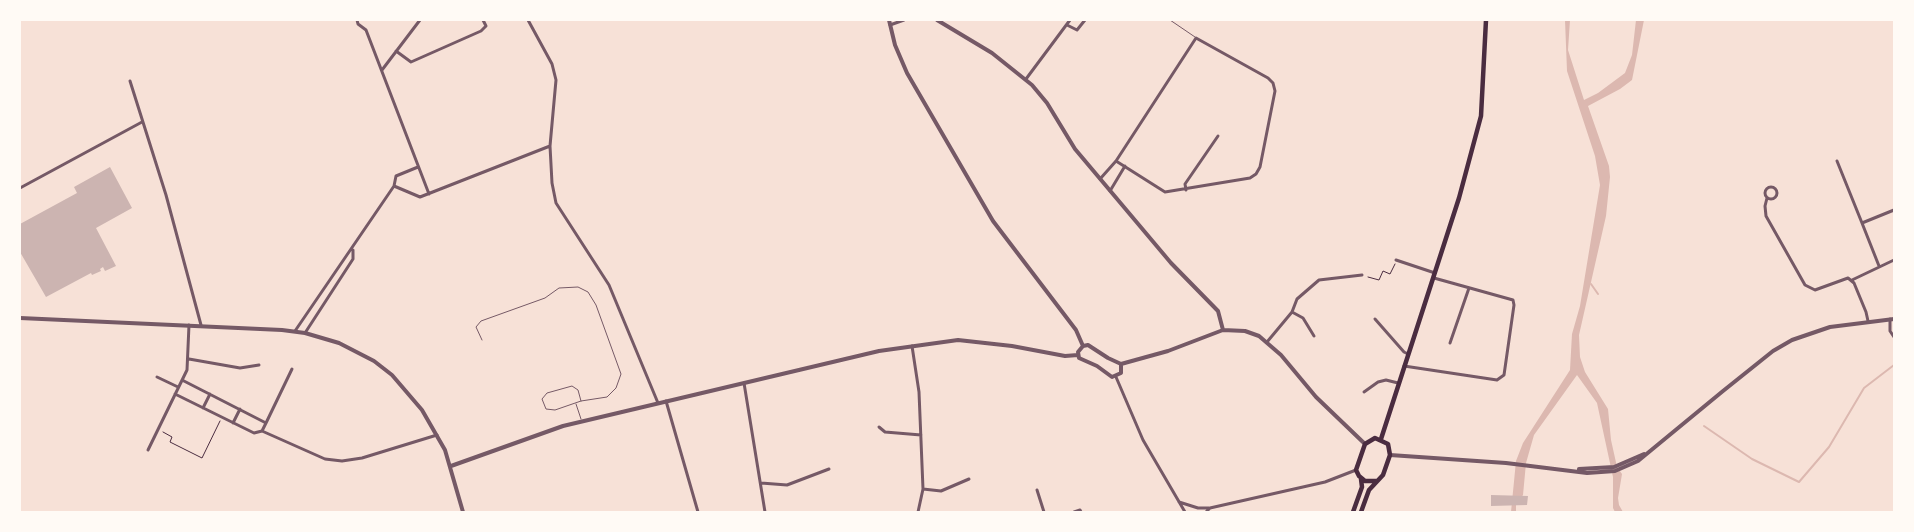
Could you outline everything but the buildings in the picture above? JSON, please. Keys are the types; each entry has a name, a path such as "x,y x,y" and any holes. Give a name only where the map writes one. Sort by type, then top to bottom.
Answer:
{"main road":[{"path":"1381,439 1459,198 1481,116 1488,20"},
{"path":"1353,512 1362,488 1361,479 1356,470 1365,444 1372,439 1381,439 1390,447 1390,454 1383,475 1369,490 1361,512"},
{"path":"1361,479 1368,482 1377,481"}],"street":[{"path":"357,20 358,24 366,30 429,194"},
{"path":"382,70 420,20"},
{"path":"396,51 411,62 481,31 486,26 483,20"},
{"path":"528,20 552,64 556,80 550,146 552,182 556,203 609,285 658,403"},
{"path":"904,20 890,22 895,45 907,73 993,221 1076,330 1083,346"},
{"path":"937,20 992,53 1026,79 1047,103 1070,142 1100,179 1172,263 1218,311 1223,330"},
{"path":"1026,79 1070,20"},
{"path":"1066,25 1077,30 1085,20"},
{"path":"1100,179 1116,161 1196,38 1274,83 1260,167 1256,174 1250,178 1170,192 1161,190 1116,161"},
{"path":"130,81 166,194 201,325"},
{"path":"20,188 142,122"},
{"path":"1186,190 1185,184 1218,136"},
{"path":"394,186 416,197 429,194 550,146"},
{"path":"1837,162 1879,266"},
{"path":"295,331 347,254 353,250 394,186 396,176 418,166"},
{"path":"1110,191 1125,166"},
{"path":"1767,198 1775,197 1777,193 1774,188 1768,187 1765,189 1764,193 1767,198 1765,206 1766,216 1808,288 1814,290 1844,279 1852,280 1894,260"},
{"path":"1862,223 1894,210"},
{"path":"305,333 353,258 353,250"},
{"path":"1396,260 1468,288 1508,297 1514,302 1502,377 1494,379 1404,366"},
{"path":"1267,342 1292,312 1297,300 1319,280 1362,275"},
{"path":"1852,280 1868,321"},
{"path":"1450,343 1468,288"},
{"path":"1292,312 1303,318 1314,336"},
{"path":"20,318 201,325 295,331 338,343 374,361 405,389 422,410 437,435 451,466 464,512"},
{"path":"1375,319 1404,352 1408,354"},
{"path":"1390,454 1506,463 1587,473 1605,470 1638,461 1783,346 1807,334 1868,321 1892,319 1890,331 1894,336"},
{"path":"148,450 182,380 189,359 189,325"},
{"path":"1185,512 1143,440 1116,377 1081,360 1078,355 1079,348 1088,345 1108,358 1122,364 1168,351 1223,330 1245,331 1267,342 1288,362 1336,419 1365,444"},
{"path":"451,466 582,421 912,346 941,341 981,341 1065,356 1078,355"},
{"path":"912,346 919,392 923,489 918,512"},
{"path":"189,359 240,368 258,365"},
{"path":"1116,377 1122,370 1122,364"},
{"path":"262,431 292,369"},
{"path":"156,377 178,387"},
{"path":"182,380 266,423"},
{"path":"1364,392 1378,382 1386,380 1398,383"},
{"path":"744,383 765,512"},
{"path":"175,394 254,433 262,431 325,459 342,462 362,458 437,435"},
{"path":"203,408 210,394"},
{"path":"666,402 698,512"},
{"path":"233,423 240,409"},
{"path":"879,427 885,432 921,435"},
{"path":"761,483 787,485 829,469"},
{"path":"1179,502 1198,508 1210,508 1325,482 1356,470"},
{"path":"923,489 941,491 969,479"},
{"path":"1037,490 1044,512"},
{"path":"1206,512 1210,508"},
{"path":"1074,512 1080,510 1081,512"}],"lane":[{"path":"1170,20 1196,38"},
{"path":"482,340 476,327 481,321 546,298 559,288 578,287 588,292 596,304 621,374 616,388 607,397 581,401 554,410 546,409 542,399 547,393 572,386 578,390 581,401"},
{"path":"576,403 582,421"}],"path":[{"path":"1362,275 1379,280 1383,271 1390,274 1396,260"},
{"path":"158,430 172,437 170,442 202,458 222,417"}],"shaded area":[{"path":"1565,20 1570,20 1568,50 1584,100 1598,93 1625,73 1632,55 1636,20 1644,20 1632,80 1620,89 1588,106 1609,166 1610,177 1606,216 1579,335 1580,357 1585,372 1608,409 1611,440 1617,467 1622,474 1618,498 1623,512 1615,512 1613,508 1613,477 1597,403 1577,375 1534,435 1526,463 1523,495 1516,505 1516,512 1511,512 1516,461 1523,443 1570,370 1572,334 1580,306 1600,185 1595,156 1567,71"}],"waterway":[{"path":"1591,284 1598,294"},
{"path":"1704,426 1752,459 1799,482 1829,447 1864,388 1894,365"}]}
